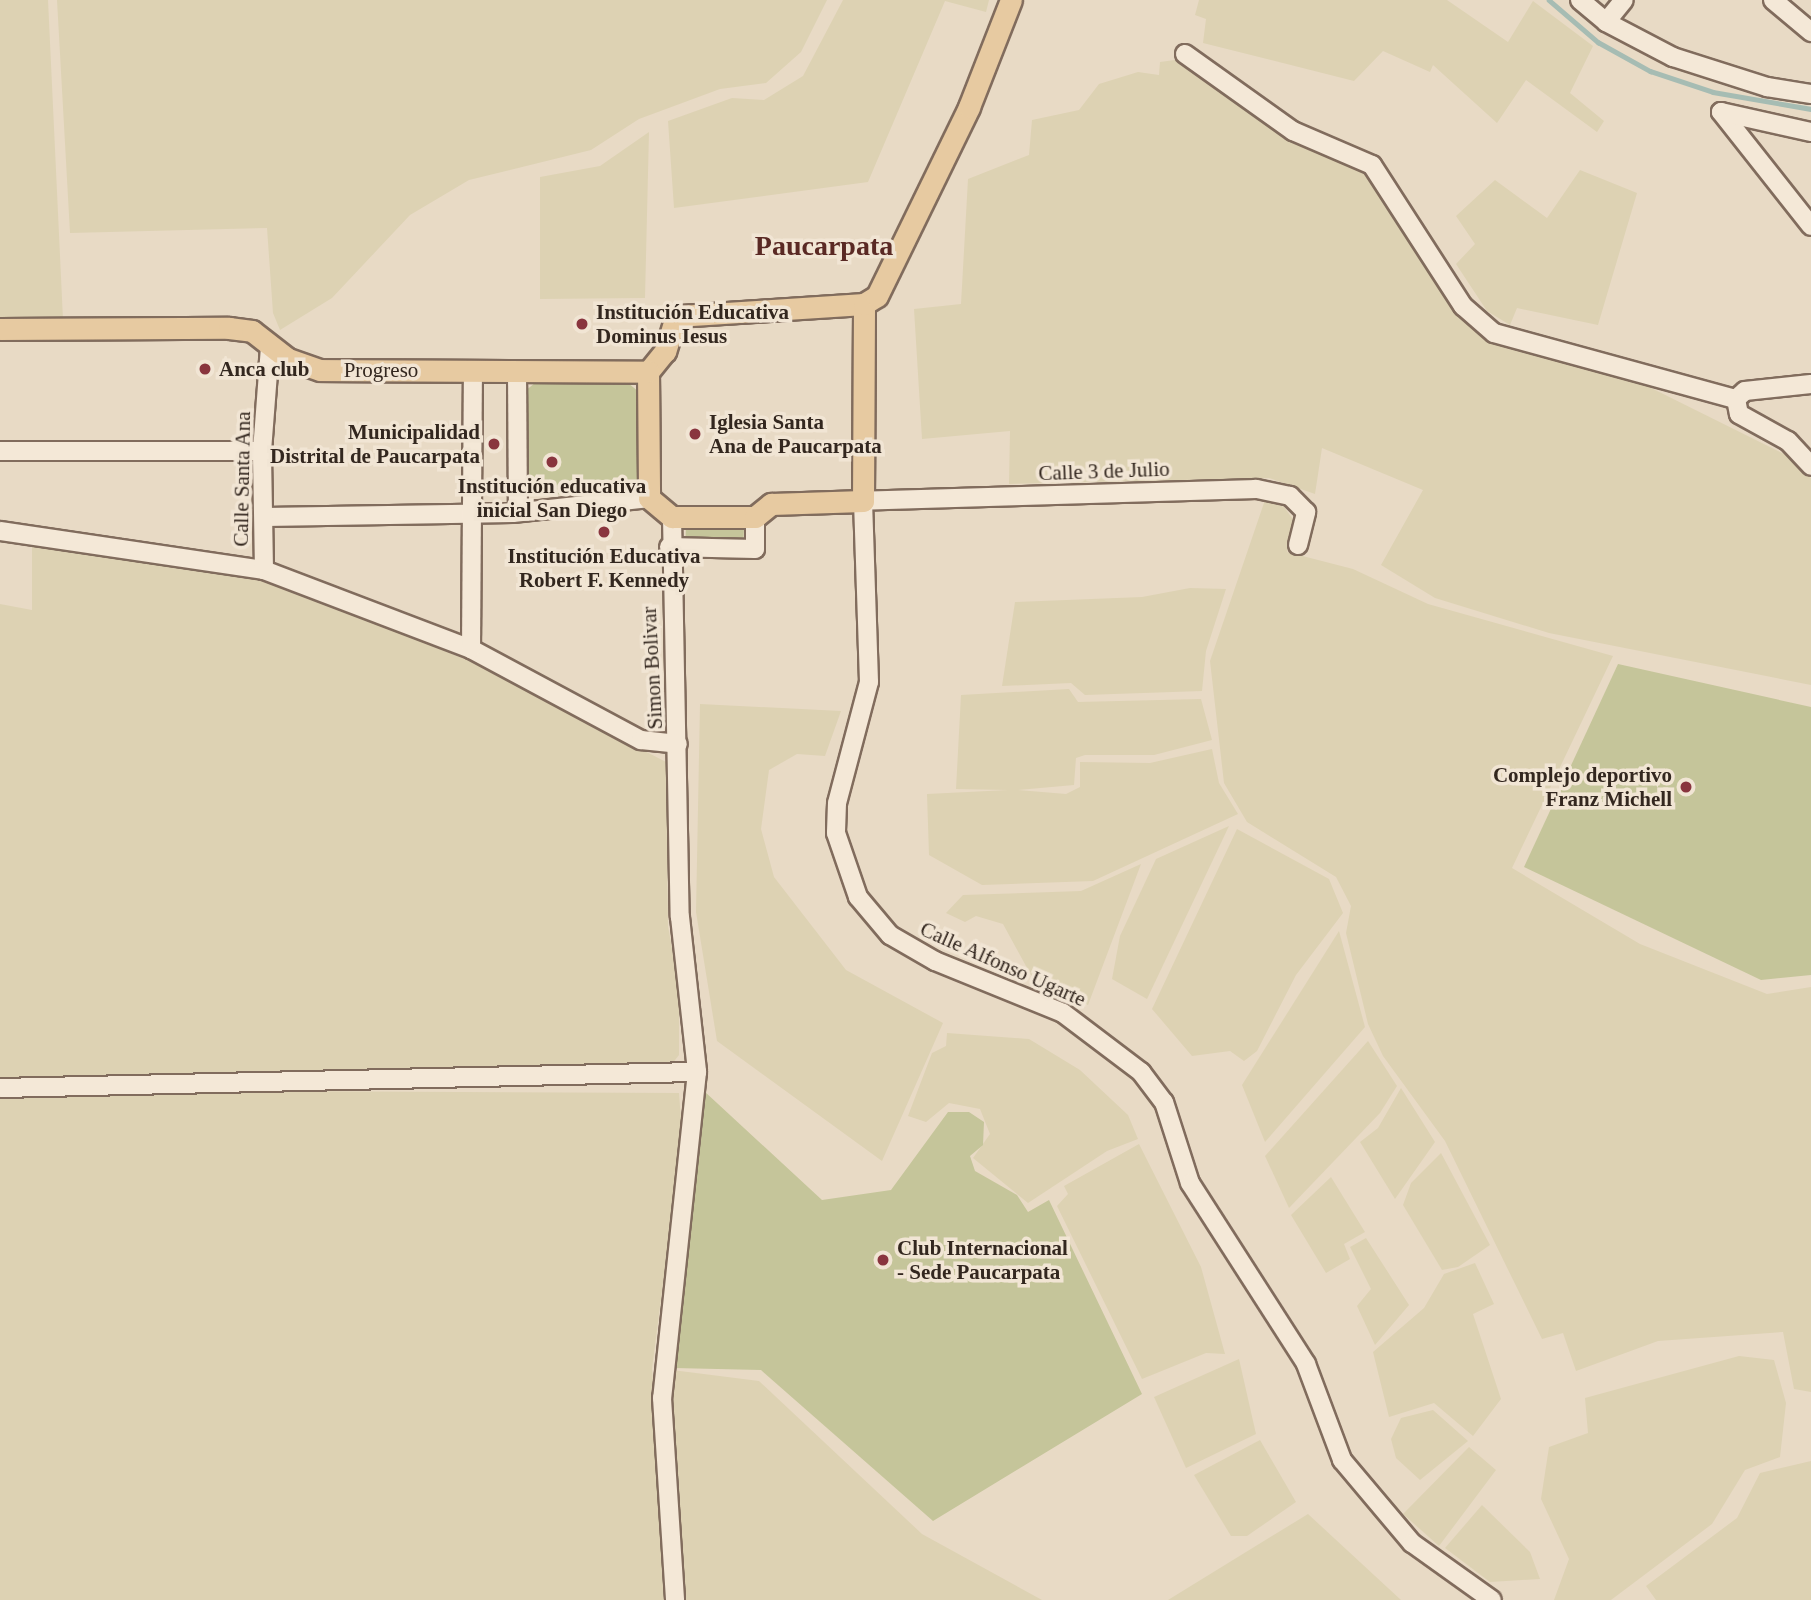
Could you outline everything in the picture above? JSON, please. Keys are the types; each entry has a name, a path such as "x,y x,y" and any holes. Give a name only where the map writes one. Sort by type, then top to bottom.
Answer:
{"main road":[{"path":"864,304 863,501 771,504 755,517 672,517 649,498 648,372 665,351 676,316 864,304 877,296 969,107 1010,0"},
{"name":"Progreso","path":"0,328 229,328 252,331 270,348 320,370 648,372"}],"street":[{"path":"1580,0 1606,22 1673,57 1767,87 1811,94"},
{"path":"1606,22 1624,0"},
{"path":"1773,0 1811,32"},
{"path":"1185,54 1293,131 1372,165 1463,306 1494,333 1736,399"},
{"path":"1811,132 1721,111 1811,226"},
{"name":"Calle Santa Ana","path":"264,570 262,451 270,348"},
{"path":"471,649 473,372"},
{"path":"517,372 517,508"},
{"path":"1736,399 1745,391 1811,384"},
{"path":"1736,399 1740,414 1788,442 1811,466"},
{"path":"0,451 262,451"},
{"name":"Calle 3 de Julio","path":"863,501 1256,489 1290,496 1306,512 1298,545"},
{"path":"265,517 472,514 649,498"},
{"name":"Calle Alfonso Ugarte","path":"863,501 869,682 835,817 842,861 858,897 912,949 1063,1013 1142,1072 1164,1102 1189,1183 1306,1364 1342,1460 1412,1542 1492,1600"},
{"name":"Simon Bolivar","path":"672,517 669,547 678,744 680,917 697,1072 662,1398 675,1600"},
{"path":"669,547 755,549 755,517"},
{"path":"0,531 264,570 471,649 641,740 678,744"},
{"path":"0,1088 697,1072"}],"shaded area":[{"path":"0,0 48,0 63,320 0,319"},
{"path":"57,0 827,0 801,52 766,83 720,89 639,119 591,150 469,180 410,215 332,298 280,330 273,313 267,228 70,233"},
{"path":"843,0 989,0 986,12 945,1 868,182 674,208 668,121 732,98 764,100 803,76"},
{"path":"1199,0 1447,0 1508,42 1533,1 1593,46 1570,93 1604,121 1597,132 1526,80 1497,123 1433,65 1430,72 1383,51 1354,81 1203,43 1206,19 1195,15"},
{"path":"1182,59 1368,168 1489,340 1621,373 1786,455 1811,478 1811,685 1549,633 1435,598 1381,565 1423,490 1322,448 1315,494 1269,478 1009,484 1010,431 922,439 914,309 961,304 968,179 1029,155 1032,120 1079,110 1099,84 1138,72 1159,75 1160,62"},
{"path":"649,132 645,298 540,299 540,177 600,166"},
{"path":"1580,170 1637,193 1598,325 1517,308 1510,325 1487,311 1456,264 1475,244 1456,216 1495,180 1547,218"},
{"path":"1265,500 1284,507 1295,522 1287,552 1353,569 1428,604 1613,656 1512,868 1640,944 1767,994 1811,987 1811,1392 1794,1389 1783,1332 1658,1341 1576,1371 1563,1333 1542,1339 1445,1141 1383,1056 1368,1024 1346,933 1351,906 1336,877 1247,822 1224,783 1210,661"},
{"path":"32,544 272,580 474,663 666,762 668,926 679,987 679,1055 672,1064 0,1081 0,604 32,610"},
{"path":"1190,588 1226,589 1206,651 1202,691 1085,695 1071,683 1002,686 1015,602 1142,597"},
{"path":"1069,689 1078,702 1201,699 1212,740 1154,755 1085,755 1076,758 1074,785 1018,790 1066,794 1080,787 1080,762 1150,763 1212,749 1219,783 1238,814 1093,881 982,885 929,855 927,794 1008,790 956,789 961,695"},
{"path":"700,704 841,711 825,756 797,754 769,770 761,829 774,877 846,970 943,1023 882,1161 717,1041 696,912"},
{"path":"1229,826 1147,999 1112,979 1120,936 1156,859"},
{"path":"1237,829 1329,879 1343,913 1296,975 1257,1051 1244,1061 1230,1051 1192,1056 1152,1009"},
{"path":"1141,864 1088,1005 1032,977 1003,924 976,916 965,922 946,913 963,895 1081,891"},
{"path":"1339,931 1365,1027 1265,1142 1242,1085"},
{"path":"947,1033 1029,1039 1080,1070 1128,1115 1138,1139 1107,1151 1028,1203 973,1158 990,1134 980,1109 949,1103 926,1122 908,1116 932,1053 946,1046"},
{"path":"1368,1041 1397,1086 1380,1113 1289,1208 1265,1156"},
{"path":"1401,1088 1435,1142 1395,1199 1360,1142 1378,1128"},
{"path":"241,1091 679,1093 682,1135 652,1369 669,1600 0,1600 0,1097"},
{"path":"1139,1144 1201,1267 1225,1354 1206,1353 1142,1379 1057,1206 1068,1194 1064,1186"},
{"path":"1441,1153 1490,1245 1458,1267 1442,1270 1403,1205 1411,1183"},
{"path":"1331,1177 1365,1232 1344,1244 1350,1259 1326,1273 1291,1215"},
{"path":"1366,1238 1409,1305 1375,1345 1357,1306 1371,1289 1350,1247"},
{"path":"1475,1263 1494,1304 1473,1314 1501,1399 1473,1436 1434,1403 1389,1417 1373,1352 1424,1308 1444,1274"},
{"path":"1739,1356 1774,1360 1786,1403 1780,1457 1745,1470 1712,1524 1611,1600 1554,1600 1569,1559 1541,1499 1549,1447 1588,1433 1585,1398"},
{"path":"1239,1359 1256,1434 1186,1468 1154,1397"},
{"path":"672,1370 759,1381 922,1534 1042,1600 680,1600"},
{"path":"1433,1410 1468,1441 1420,1480 1396,1458 1391,1439 1401,1418"},
{"path":"1260,1440 1296,1502 1247,1536 1231,1536 1194,1475"},
{"path":"1469,1447 1496,1470 1439,1546 1403,1514"},
{"path":"1811,1461 1811,1600 1656,1600 1646,1586 1737,1518 1760,1473"},
{"path":"1482,1505 1530,1552 1540,1579 1490,1582 1445,1548"},
{"path":"1308,1514 1401,1600 1168,1600"}],"green space":[{"path":"535,383 628,383 639,392 641,492 534,495 526,487 525,391"},
{"path":"686,525 744,527 743,541 686,539"},
{"name":"Complejo deportivo Franz Michell","path":"1618,664 1811,707 1811,975 1761,980 1524,867"},
{"name":"Club Internacional - Sede Paucarpata","path":"704,1091 822,1200 891,1190 948,1112 969,1112 984,1122 983,1145 970,1156 975,1171 1017,1195 1028,1212 1049,1200 1142,1394 933,1521 761,1370 674,1368"}],"waterway":[{"path":"1549,0 1598,42 1650,71 1713,92 1811,109"}],"place":[{"name":"Institución Educativa Dominus Iesus","path":"582,324"},
{"name":"Anca club","path":"205,369"},
{"name":"Iglesia Santa Ana de Paucarpata","path":"695,434"},
{"name":"Municipalidad Distrital de Paucarpata","path":"494,444"},
{"name":"Institución educativa inicial San Diego","path":"552,462"},
{"name":"Institución Educativa Robert F. Kennedy","path":"604,532"},
{"name":"Complejo deportivo Franz Michell","path":"1686,787"},
{"name":"Club Internacional - Sede Paucarpata","path":"883,1260"}],"district":[{"name":"Paucarpata","path":"824,246"}]}
